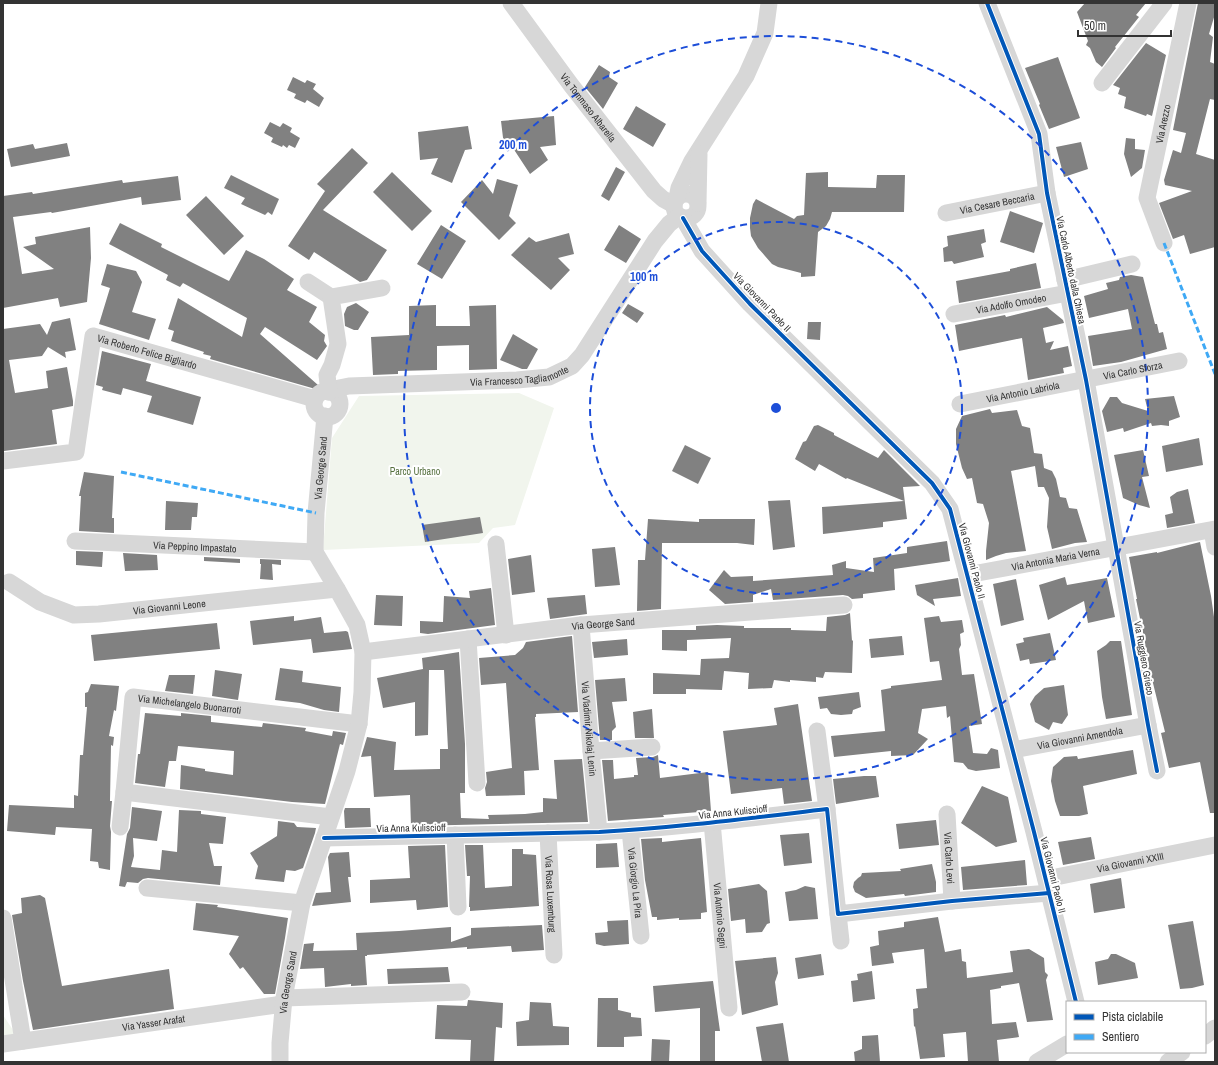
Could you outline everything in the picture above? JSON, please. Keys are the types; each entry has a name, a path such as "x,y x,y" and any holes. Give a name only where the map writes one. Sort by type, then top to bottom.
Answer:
{"street":[{"name":"Via Tommaso Albarella","path":"511,3 654,191 678,209"},
{"name":"Via Giovanni Paolo II","path":"769,3 766,33 746,76 692,161 679,188 678,209 702,251 750,304 932,483 950,509 1013,750 1076,1001"},
{"name":"Via Carlo Alberto dalla Chiesa","path":"987,3 1039,134 1047,193 1086,380 1116,548"},
{"path":"1102,83 1164,3"},
{"name":"Via Arezzo","path":"1164,242 1147,198 1188,3"},
{"name":"Via Giovanni Paolo II","path":"702,146 699,156 698,206 706,240 716,266"},
{"name":"Via Cesare Beccaria","path":"946,213 1047,193"},
{"path":"678,209 683,194 691,195 696,199 698,206"},
{"name":"Via Francesco Tagliamonte","path":"322,395 339,388 349,386 517,380 549,377 557,374 572,366 582,355 655,241 669,224 678,209"},
{"name":"Via Adolfo Omodeo","path":"954,314 1066,286 1132,264"},
{"path":"308,282 331,296 382,288"},
{"path":"322,395 327,375 332,365 338,344 331,296"},
{"name":"Via Roberto Felice Bigliardo","path":"3,461 76,452 93,336 322,395"},
{"name":"Via Carlo Sforza","path":"1086,380 1179,361"},
{"name":"Via Antonio Labriola","path":"960,404 1086,380"},
{"name":"Via George Sand","path":"280,1062 283,1001 302,903 347,771 359,724 362,692 363,652 357,625 315,552 316,513 325,416 319,414 315,408 322,395"},
{"path":"1213,530 1215,547"},
{"name":"Via Antonia Maria Verna","path":"967,575 1213,530"},
{"name":"Via Peppino Impastato","path":"75,541 315,552"},
{"path":"496,544 506,635"},
{"name":"Via Ruggiero Grieco","path":"1116,548 1157,771"},
{"name":"Via Giovanni Leone","path":"5,581 40,602 74,615 99,614 337,589"},
{"name":"Via George Sand","path":"363,652 581,625 844,605"},
{"name":"Via Vladimir Nikolaj Lenin","path":"581,625 599,832"},
{"path":"468,639 477,783"},
{"name":"Via Michelangelo Buonarroti","path":"124,792 133,697 359,724"},
{"name":"Via Giovanni Amendola","path":"1013,750 1148,725"},
{"path":"817,731 841,941"},
{"path":"591,751 652,747"},
{"path":"120,827 124,792 331,817"},
{"name":"Via Anna Kuliscioff","path":"324,838 599,832 712,822 827,809"},
{"name":"Via Carlo Levi","path":"947,814 952,901"},
{"name":"Via Antonio Segni","path":"712,822 729,1008"},
{"name":"Via Giorgio La Pira","path":"630,830 641,936"},
{"name":"Via Rosa Luxemburg","path":"548,833 554,955"},
{"path":"455,835 458,907"},
{"name":"Via Giovanni XXIII","path":"1047,886 1215,845"},
{"path":"838,914 952,901 1047,886"},
{"path":"148,888 302,903"},
{"path":"3,918 23,1041"},
{"name":"Via Yasser Arafat","path":"3,1044 283,1001 462,992"},
{"path":"1206,1035 1215,1028"},
{"path":"1038,1062 1066,1045"},
{"path":"1168,1062 1181,1053"}],"green space":[{"name":"Parco Urbano","path":"519,393 554,408 515,525 493,528 479,543 323,550 332,438 359,396"},
{"path":"3,1015 17,1036 3,1038"}],"building":[{"path":"1085,3 1146,3 1136,15 1139,17 1115,47 1116,48 1102,67 1096,62 1090,48 1086,45 1088,41 1077,12"},
{"path":"1198,3 1215,3 1215,14 1209,34 1213,37 1210,62 1215,64 1215,100 1210,99 1196,154 1215,160 1215,247 1190,254 1184,235 1173,239 1159,203 1192,191 1165,185 1164,180 1173,150 1181,153 1186,133 1173,130"},
{"path":"1146,43 1166,55 1152,116 1147,114 1146,116 1124,108 1126,97 1118,94 1120,88 1113,85"},
{"path":"1058,57 1080,118 1049,129 1025,68"},
{"path":"599,65 610,72 609,77 618,83 603,109 585,87"},
{"path":"293,77 305,83 307,80 316,84 313,89 324,98 319,107 307,100 305,103 294,98 296,94 287,90"},
{"path":"636,106 666,124 653,147 623,129"},
{"path":"554,116 556,145 540,147 548,160 530,174 511,145 504,146 501,121"},
{"path":"270,122 280,127 283,123 292,128 290,132 300,138 295,148 289,145 287,148 283,145 282,147 271,142 273,138 264,133"},
{"path":"468,126 472,149 465,150 452,183 431,174 438,158 420,160 418,132"},
{"path":"1126,138 1135,139 1135,149 1145,150 1142,168 1131,177 1124,154"},
{"path":"1081,142 1088,169 1064,177 1056,147"},
{"path":"67,143 70,156 11,167 7,149 33,144 35,149"},
{"path":"352,148 368,163 323,210 387,250 367,280 360,282 314,252 309,260 288,246 325,191 317,184"},
{"path":"616,167 625,172 609,201 601,196"},
{"path":"392,172 432,211 412,231 373,192"},
{"path":"828,172 828,187 876,188 877,175 905,175 904,212 832,212 826,226 818,232 815,276 801,277 801,273 772,264 758,248 751,236 750,228 750,218 753,204 756,199 794,219 797,216 804,215 806,173"},
{"path":"231,175 279,199 272,215 268,212 265,215 241,204 245,198 224,188"},
{"path":"178,176 181,200 142,205 141,197 52,213 13,217 22,274 54,269 23,247 36,244 35,237 90,227 91,258 87,302 60,307 58,298 3,308 3,196 32,192 33,194 122,180 123,183"},
{"path":"497,179 518,185 509,216 516,223 499,240 461,202 482,180 493,194"},
{"path":"206,196 244,236 224,255 186,215"},
{"path":"1010,211 1043,223 1034,253 1000,242"},
{"path":"120,223 162,244 161,247 229,281 246,250 264,259 294,279 287,290 317,307 309,322 325,335 324,341 327,346 317,360 265,327 260,334 318,385 319,390 210,359 211,356 203,354 204,352 171,341 174,331 168,329 178,298 242,337 247,318 183,283 180,287 166,280 168,275 109,244"},
{"path":"441,225 466,241 442,279 417,264"},
{"path":"619,225 641,239 626,263 604,250"},
{"path":"984,229 986,242 981,244 984,257 954,264 952,261 944,262 943,248 948,246 947,236"},
{"path":"569,233 574,254 558,258 570,270 551,290 511,255 529,237 536,242"},
{"path":"1036,263 1041,288 959,303 956,281 1010,271 1010,269"},
{"path":"107,264 136,271 142,282 132,312 156,319 149,340 99,324 110,288 101,285"},
{"path":"1131,275 1143,277 1155,324 1157,324 1159,333 1163,332 1167,349 1121,362 1093,366 1088,336 1132,329 1128,309 1089,318 1084,296 1108,289 1106,283 1119,280 1120,277"},
{"path":"356,303 369,312 358,330 354,330 345,326 344,314 347,307"},
{"path":"628,304 644,313 637,323 622,313"},
{"path":"436,305 436,326 470,326 469,306 496,305 497,369 469,370 469,345 437,346 437,370 398,371 398,374 373,375 371,337 409,335 409,306"},
{"path":"1047,307 1063,320 1064,323 1043,328 1046,343 1054,341 1050,350 1068,346 1072,366 1063,368 1064,373 1028,380 1022,338 959,351 955,325 1005,315 1006,317"},
{"path":"70,318 76,350 65,352 66,358 48,347 42,356 9,360 15,393 48,388 46,371 67,367 73,406 52,410 57,444 4,451 3,329 40,324 47,335 52,322"},
{"path":"808,322 821,322 820,340 807,339"},
{"path":"513,334 538,349 527,369 522,369 500,360"},
{"path":"102,351 151,364 146,381 201,397 193,425 147,412 152,396 123,388 121,395 102,390 103,387 96,385"},
{"path":"1174,396 1180,417 1169,421 1169,426 1152,426 1151,423 1124,432 1123,428 1107,432 1102,411 1110,397 1117,397 1122,403 1148,411 1145,399"},
{"path":"990,409 992,413 1017,410 1022,426 1030,428 1034,453 1042,454 1044,468 1052,471 1056,479 1060,497 1066,498 1069,508 1077,509 1087,542 1075,543 1052,549 1047,527 1049,498 1044,487 1038,487 1035,466 1011,471 1026,551 1006,553 986,560 989,523 983,504 977,503 972,478 967,479 962,468 956,444 956,429 962,416"},
{"path":"818,425 878,458 884,450 920,486 903,487 907,519 883,522 883,527 823,534 822,507 904,501 847,478 846,479 819,464 815,471 795,459 803,442 806,441 814,426"},
{"path":"1199,438 1203,465 1166,472 1162,446"},
{"path":"685,445 711,458 698,484 672,471"},
{"path":"1143,450 1149,476 1142,477 1150,508 1123,498 1114,455"},
{"path":"84,472 114,476 112,518 114,518 114,533 79,531 81,496 79,496"},
{"path":"1188,489 1195,523 1167,528 1165,515 1173,513 1170,497 1177,492"},
{"path":"790,500 795,547 773,550 768,501"},
{"path":"166,501 198,503 197,517 192,517 191,530 165,530"},
{"path":"480,517 483,533 425,542 422,525"},
{"path":"648,519 699,522 699,519 755,519 754,545 737,543 662,543 661,609 637,611 638,560 645,560"},
{"path":"947,541 950,561 894,569 895,590 863,594 863,598 852,599 843,595 773,600 771,589 753,595 753,602 725,604 709,590 724,570 731,577 753,576 753,581 833,575 832,565 846,561 846,568 874,572 873,558 907,553 907,547"},
{"path":"1200,542 1215,624 1215,813 1210,813 1200,762 1169,768 1161,733 1165,732 1151,675 1149,676 1145,643 1129,557 1157,553"},
{"path":"615,547 620,585 595,587 592,549"},
{"path":"76,551 103,552 102,567 76,565"},
{"path":"123,553 157,555 158,570 125,571"},
{"path":"531,555 535,592 512,595 508,559"},
{"path":"204,557 240,559 240,563 204,561"},
{"path":"260,559 281,560 281,565 272,564 273,580 260,579"},
{"path":"1065,577 1067,585 1107,578 1115,617 1088,623 1084,601 1048,620 1039,585"},
{"path":"958,578 961,596 933,599 935,606 917,595 915,585"},
{"path":"1016,579 1024,620 1001,626 993,584"},
{"path":"491,588 495,625 428,634 420,633 420,621 443,622 444,596 470,598 469,591"},
{"path":"376,595 403,596 402,626 374,625"},
{"path":"585,595 587,614 550,619 547,598"},
{"path":"850,613 852,641 853,640 852,673 825,672 823,678 816,677 816,682 790,680 790,682 774,680 772,688 748,689 749,673 724,671 722,690 686,689 686,694 653,694 653,673 700,675 701,659 729,658 731,638 687,640 687,651 662,650 662,630 696,630 696,626 717,625 744,626 744,628 791,628 791,630 826,631 827,617"},
{"path":"294,616 294,621 321,617 324,633 348,632 352,649 313,653 311,639 253,645 250,621"},
{"path":"939,616 941,622 962,620 964,632 960,634 961,645 959,649 962,675 974,674 982,724 969,726 973,753 987,754 991,748 998,750 1000,768 976,771 968,769 963,763 954,762 950,716 947,718 946,706 922,709 918,733 928,739 913,755 891,756 891,751 834,757 831,736 885,731 881,690 891,688 891,686 942,680 939,661 930,662 924,618"},
{"path":"217,623 220,649 94,661 91,635"},
{"path":"1050,633 1056,660 1030,664 1029,659 1020,661 1016,644 1024,642 1023,638"},
{"path":"572,636 578,712 536,714 539,770 524,771 525,795 486,796 486,772 512,768 506,683 481,685 479,658 515,655 523,648 526,642"},
{"path":"902,636 904,655 871,658 869,639"},
{"path":"627,639 628,655 594,658 592,642"},
{"path":"1110,641 1121,641 1132,715 1106,719 1097,651"},
{"path":"459,652 465,744 465,793 460,793 461,818 489,819 488,815 543,812 543,798 557,799 554,760 582,759 588,822 411,826 410,795 374,797 371,756 361,757 367,737 396,742 394,770 440,769 440,749 448,749 444,670 429,670 428,735 415,736 415,702 383,708 377,678 423,669 422,658"},
{"path":"280,668 303,671 302,682 341,687 339,712 324,710 300,703 275,700"},
{"path":"215,670 242,674 238,700 212,696"},
{"path":"169,675 195,675 193,694 165,691"},
{"path":"625,678 627,701 612,702 616,727 612,731 612,740 600,740 595,680"},
{"path":"91,684 119,686 116,711 114,710 109,736 114,737 113,746 111,745 110,801 112,801 110,826 110,870 99,868 98,862 90,861 92,829 56,827 55,835 7,831 9,805 74,808 74,795 78,796 80,755 83,755 87,707 85,707 85,693 88,692"},
{"path":"1064,685 1068,715 1062,724 1053,722 1049,730 1035,722 1030,704 1035,696 1044,688"},
{"path":"859,692 861,707 853,710 852,714 831,714 827,708 820,709 818,697"},
{"path":"798,704 812,801 784,804 782,788 731,794 723,731 777,725 774,708"},
{"path":"652,709 654,738 635,738 633,712"},
{"path":"145,713 181,716 181,713 211,716 211,722 262,727 263,723 289,726 306,728 305,731 332,736 333,731 346,733 343,745 340,744 325,804 292,802 180,789 181,765 205,769 205,771 233,775 234,751 178,746 176,761 169,761 165,787 135,783"},
{"path":"1133,750 1137,774 1083,786 1088,814 1079,816 1060,816 1051,781 1053,767 1064,757 1077,756 1078,759"},
{"path":"658,755 660,778 708,772 711,811 663,815 664,817 608,821 602,760 613,760 614,779 634,777 634,775 638,775 636,758 653,757"},
{"path":"876,776 879,797 836,804 833,779"},
{"path":"982,786 1008,797 1017,842 996,847 961,823"},
{"path":"132,807 162,811 157,841 133,838 134,856 131,867 160,870 162,850 177,852 179,810 201,811 201,814 226,817 223,844 209,843 214,866 222,866 220,885 148,878 143,879 138,883 127,882 125,887 119,886 127,834 130,828"},
{"path":"345,808 370,808 371,827 345,828"},
{"path":"936,820 939,845 899,849 896,824"},
{"path":"278,821 294,823 297,827 316,828 303,868 295,871 286,870 284,882 255,879 258,866 250,853 277,836"},
{"path":"809,833 812,863 784,866 780,835"},
{"path":"1091,837 1095,859 1063,865 1058,842"},
{"path":"662,838 662,842 701,838 707,912 701,913 701,919 679,920 679,918 657,920 657,917 652,917 645,880 641,839"},
{"path":"617,843 619,867 596,868 596,844"},
{"path":"445,845 448,907 417,910 416,900 370,903 370,880 410,878 408,846"},
{"path":"465,845 483,845 485,888 512,886 512,849 523,849 523,854 536,855 539,906 470,911 470,876 467,876"},
{"path":"349,852 351,877 348,877 351,902 312,906 316,893 331,892 328,857 330,853"},
{"path":"1025,860 1027,885 963,890 961,867"},
{"path":"932,864 936,882 936,892 905,896 904,894 866,898 855,892 853,887 854,882 861,876 862,873 901,871 900,869"},
{"path":"1121,878 1125,908 1094,913 1090,884"},
{"path":"759,884 767,891 770,923 767,924 762,932 746,933 745,919 731,921 728,889"},
{"path":"805,886 815,888 818,919 789,921 785,892 796,890"},
{"path":"40,895 45,898 62,986 169,969 174,1009 33,1030 12,915 22,913 21,898"},
{"path":"196,903 218,905 217,907 288,918 275,994 264,994 243,967 240,969 229,954 239,936 193,930"},
{"path":"938,917 945,952 961,949 962,961 966,962 967,978 1013,972 1010,951 1029,949 1044,958 1045,972 1048,975 1046,980 1053,1020 1027,1022 1019,983 1001,986 1001,988 990,990 992,1024 1016,1022 1019,1037 997,1040 999,1062 968,1062 966,1032 943,1034 945,1057 920,1059 915,1026 914,1027 913,1009 918,1008 916,989 927,988 924,949 892,953 894,963 872,966 870,947 879,945 878,931 904,927 904,922"},
{"path":"628,920 629,944 604,946 596,944 595,933 608,932 607,921"},
{"path":"1193,921 1204,985 1180,989 1168,925"},
{"path":"542,925 544,950 512,952 511,946 467,949 467,947 367,955 365,956 367,985 351,986 351,984 325,987 324,968 300,969 304,944 314,943 313,951 357,950 356,933 451,927 451,942 471,935 471,928"},
{"path":"821,954 824,975 798,979 795,958"},
{"path":"1111,954 1116,954 1135,963 1138,978 1098,985 1095,962 1108,959"},
{"path":"776,957 778,973 775,982 778,1005 742,1015 735,961"},
{"path":"448,967 450,982 388,984 387,969"},
{"path":"872,971 875,999 853,1002 851,981 858,980 857,974"},
{"path":"713,981 720,1031 715,1031 715,1062 700,1062 700,1008 655,1012 653,986"},
{"path":"598,998 618,998 618,1010 631,1013 631,1017 641,1018 642,1036 624,1037 624,1047 597,1047"},
{"path":"468,1000 503,1003 502,1028 496,1027 494,1062 470,1062 471,1040 435,1039 437,1005 467,1006"},
{"path":"530,1002 551,1003 553,1026 569,1027 569,1045 517,1046 516,1022 529,1020"},
{"path":"783,1023 789,1062 762,1062 756,1027"},
{"path":"878,1035 880,1062 855,1062 854,1052 862,1049 862,1036"},
{"path":"652,1039 670,1040 669,1062 651,1062"}],"marked path":[{"path":"1164,243 1215,374"},
{"path":"121,472 316,513"}],"cycle path":[{"path":"987,3 1039,134 1047,193 1086,380 1157,771"},
{"path":"683,218 702,251 750,304 932,483 950,509 1034,832 1076,1001"},
{"path":"324,838 599,832 684,825 827,809 838,914 952,901 1049,893"}]}
